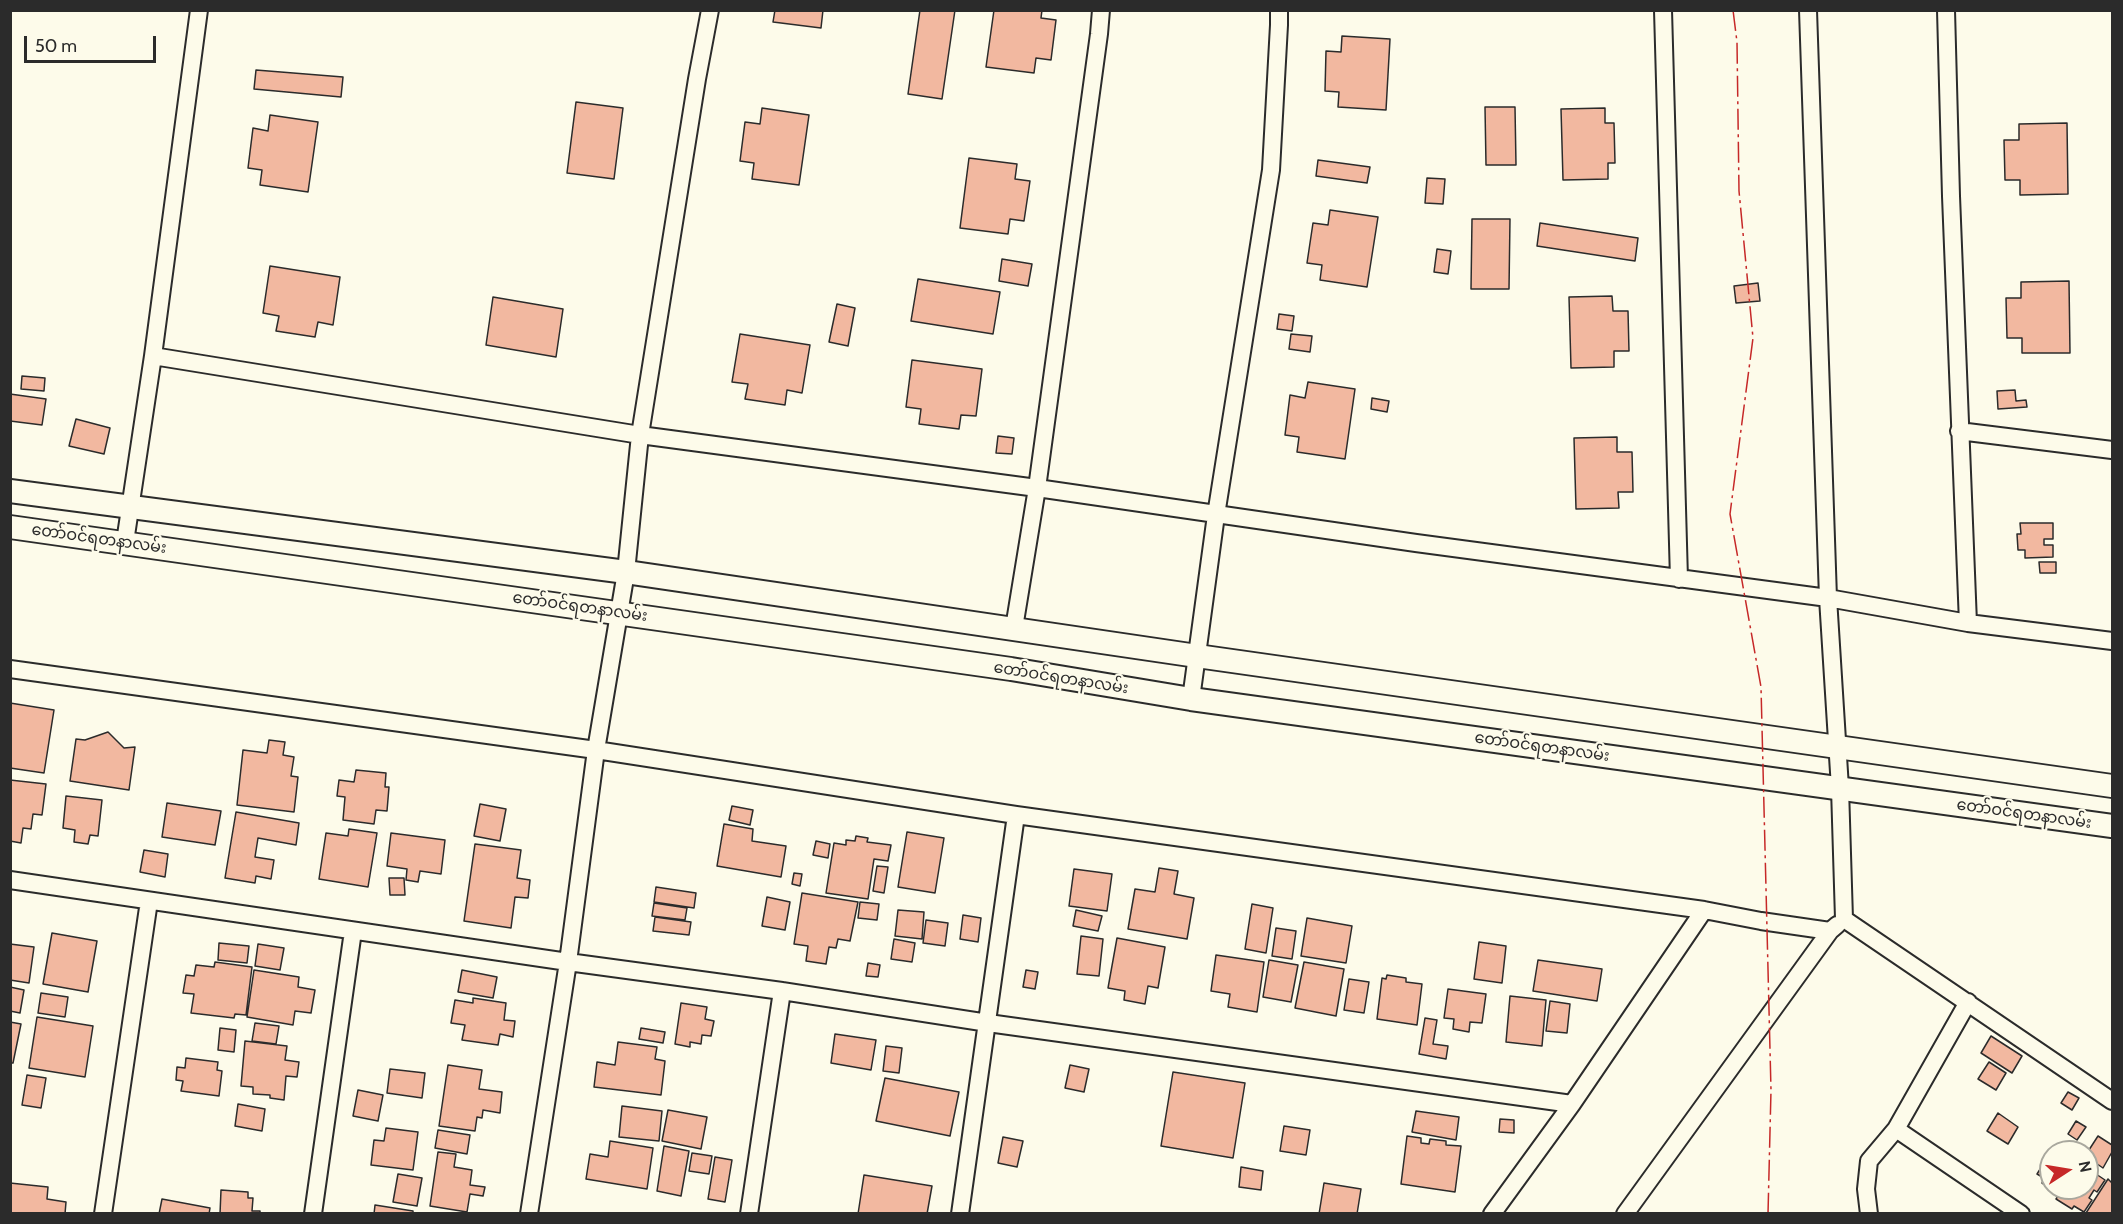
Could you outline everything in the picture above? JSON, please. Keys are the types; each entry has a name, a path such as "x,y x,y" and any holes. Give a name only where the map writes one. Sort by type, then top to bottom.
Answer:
{"main road":[{"path":"10,491 626,572 2112,786"},
{"name":"တော်ဝင်ရတနာလမ်း","path":"10,527 1011,669 1191,699 2112,826"}],"street":[{"path":"125,542 153,356 198,10"},
{"path":"529,1214 568,962 596,750 626,572 640,435 710,10"},
{"path":"1014,628 1037,488 1100,34 1101,10"},
{"path":"1191,699 1216,515 1270,170 1280,25 1279,10"},
{"path":"1663,10 1678,579"},
{"path":"1808,10 1828,598 1840,788 1844,919"},
{"path":"1946,10 1959,432 1968,623"},
{"path":"153,356 640,435 1828,598 1968,623 2112,641"},
{"path":"1959,432 2112,450"},
{"path":"10,669 596,750 1017,815 1704,910 1830,931"},
{"path":"960,1214 1017,815"},
{"path":"10,880 782,991 988,1023 1572,1104"},
{"path":"103,1214 149,901"},
{"path":"1492,1214 1572,1104 1704,910"},
{"path":"1625,1214 1830,931 1844,919"},
{"path":"1844,919 2112,1101"},
{"path":"313,1214 353,931"},
{"path":"749,1214 782,991"},
{"path":"1869,1214 1866,1189 1869,1161 1896,1129 1968,1002"},
{"path":"1896,1129 2021,1214"}],"building":[{"path":"775,10 823,10 821,28 773,22"},
{"path":"920,10 955,10 942,99 908,94"},
{"path":"994,10 1042,10 1041,18 1056,20 1051,60 1036,58 1034,73 986,67"},
{"path":"1342,36 1390,39 1386,110 1338,107 1339,92 1325,91 1326,51 1341,52"},
{"path":"256,70 343,77 341,97 254,89"},
{"path":"576,102 623,108 614,179 567,173"},
{"path":"1485,107 1515,107 1516,165 1486,165"},
{"path":"762,108 809,115 799,185 752,179 754,163 740,161 745,122 760,124"},
{"path":"1605,108 1605,123 1614,123 1615,163 1608,163 1608,179 1563,180 1561,109"},
{"path":"270,115 318,122 308,192 260,185 262,170 248,168 253,128 268,131"},
{"path":"2067,123 2068,194 2020,195 2020,180 2005,180 2004,140 2019,140 2019,124"},
{"path":"969,158 1017,164 1015,179 1030,181 1024,221 1010,219 1008,234 960,228"},
{"path":"1318,160 1370,167 1367,183 1316,176"},
{"path":"1427,178 1445,179 1443,204 1425,203"},
{"path":"1330,210 1378,217 1367,287 1320,280 1322,265 1307,263 1313,223 1328,225"},
{"path":"1472,219 1510,219 1509,289 1471,289"},
{"path":"1540,223 1638,238 1635,261 1537,246"},
{"path":"1437,249 1451,251 1448,274 1434,272"},
{"path":"1002,259 1032,264 1028,286 999,281"},
{"path":"270,266 340,277 333,325 318,322 315,337 276,331 279,316 263,313"},
{"path":"918,279 1000,292 993,334 911,321"},
{"path":"2069,281 2070,353 2022,353 2022,338 2007,338 2006,298 2021,298 2021,282"},
{"path":"1758,283 1760,301 1736,303 1734,286"},
{"path":"1612,296 1613,311 1628,311 1629,351 1614,351 1614,367 1571,368 1569,297"},
{"path":"493,297 563,309 556,357 486,345"},
{"path":"837,304 855,308 848,346 829,342"},
{"path":"1279,314 1294,316 1292,331 1277,329"},
{"path":"740,334 810,345 802,393 787,390 785,405 745,399 748,384 732,382"},
{"path":"1291,334 1312,336 1310,352 1289,349"},
{"path":"912,360 982,369 976,416 961,415 959,429 919,424 921,409 906,407"},
{"path":"22,376 45,378 44,391 21,389"},
{"path":"1308,382 1355,389 1345,459 1297,452 1299,437 1285,435 1290,395 1305,398"},
{"path":"2015,390 2016,401 2026,400 2027,407 1998,409 1997,391"},
{"path":"10,394 46,399 42,425 10,421"},
{"path":"1372,398 1389,401 1387,412 1371,409"},
{"path":"76,419 110,428 104,454 69,446"},
{"path":"998,436 1014,438 1012,454 996,453"},
{"path":"1617,437 1617,452 1632,452 1633,492 1618,492 1619,508 1576,509 1574,438"},
{"path":"2020,523 2053,523 2053,539 2044,539 2044,545 2053,545 2053,557 2025,558 2025,550 2018,550 2017,534 2021,534"},
{"path":"2039,562 2056,562 2056,573 2040,573"},
{"path":"10,703 54,710 44,773 10,768"},
{"path":"108,732 124,748 135,747 129,790 70,781 76,739 85,740"},
{"path":"269,740 285,742 283,755 294,757 291,776 298,777 294,812 237,805 243,750 267,753"},
{"path":"356,770 386,773 385,787 389,787 387,811 376,810 374,824 343,820 345,797 337,796 339,780 354,782"},
{"path":"10,780 46,784 42,815 33,814 31,829 23,828 21,843 10,841"},
{"path":"66,796 102,800 98,836 90,835 88,844 74,842 75,830 63,828"},
{"path":"167,803 221,811 215,845 162,837"},
{"path":"480,804 506,809 500,841 474,836"},
{"path":"732,806 753,810 750,825 729,820"},
{"path":"236,812 299,823 296,845 258,838 255,857 274,860 271,879 256,876 255,883 225,878"},
{"path":"724,824 753,829 752,841 786,846 781,877 717,866"},
{"path":"349,829 377,833 368,887 319,879 326,833 348,836"},
{"path":"907,832 944,838 935,893 898,887"},
{"path":"391,833 445,840 441,874 420,871 418,882 406,880 407,869 387,866"},
{"path":"856,836 868,838 867,842 891,845 888,861 874,859 868,899 826,893 834,843 846,845 846,840 855,841"},
{"path":"816,841 830,844 828,858 813,855"},
{"path":"475,844 521,850 517,878 530,880 528,898 515,897 511,928 464,921"},
{"path":"144,850 168,854 165,877 140,872"},
{"path":"877,866 888,867 884,893 873,891"},
{"path":"1159,868 1178,871 1174,894 1194,898 1187,939 1128,929 1135,889 1155,892"},
{"path":"1074,869 1112,874 1107,911 1069,906"},
{"path":"794,873 802,874 800,886 792,884"},
{"path":"389,878 404,878 405,895 390,895"},
{"path":"656,887 696,893 694,908 654,902"},
{"path":"802,893 858,902 850,941 838,939 836,948 829,947 826,964 806,961 808,946 794,944"},
{"path":"767,897 790,902 785,930 762,926"},
{"path":"860,902 879,904 877,920 858,918"},
{"path":"654,903 687,908 685,920 652,916"},
{"path":"1252,904 1273,908 1266,953 1245,949"},
{"path":"898,910 924,912 922,939 895,936"},
{"path":"1076,910 1102,916 1098,931 1073,926"},
{"path":"963,915 981,918 978,942 960,939"},
{"path":"655,917 691,922 689,935 653,931"},
{"path":"1307,918 1352,926 1346,963 1301,956"},
{"path":"926,920 948,923 945,946 923,943"},
{"path":"1276,928 1296,931 1292,959 1272,956"},
{"path":"52,933 97,941 88,992 43,984"},
{"path":"1081,936 1103,939 1099,976 1077,974"},
{"path":"1117,938 1165,947 1158,988 1148,986 1145,1004 1124,1000 1125,991 1108,988"},
{"path":"894,939 915,943 912,962 891,959"},
{"path":"1479,942 1506,946 1502,983 1474,979"},
{"path":"219,943 249,946 247,963 218,960"},
{"path":"10,944 34,947 29,983 10,980"},
{"path":"258,944 284,948 280,970 255,966"},
{"path":"1216,955 1264,962 1257,1012 1228,1007 1230,994 1211,991"},
{"path":"1269,960 1298,965 1291,1002 1263,997"},
{"path":"1538,960 1602,969 1597,1001 1533,991"},
{"path":"215,962 252,967 246,1015 235,1014 234,1018 191,1013 194,994 183,993 186,975 194,976 196,965 214,967"},
{"path":"1304,962 1344,969 1336,1016 1295,1008"},
{"path":"868,963 880,965 878,977 866,976"},
{"path":"254,970 299,977 298,987 315,990 311,1013 295,1011 293,1025 247,1017"},
{"path":"462,970 497,977 493,998 458,992"},
{"path":"1026,970 1038,972 1035,989 1023,987"},
{"path":"1387,975 1406,978 1406,982 1422,984 1417,1025 1377,1019 1382,978 1386,979"},
{"path":"1349,979 1369,982 1364,1013 1344,1010"},
{"path":"10,987 24,990 20,1013 10,1011"},
{"path":"1448,989 1486,994 1482,1023 1470,1022 1469,1032 1453,1029 1454,1019 1444,1018"},
{"path":"41,993 68,997 65,1017 38,1013"},
{"path":"1510,996 1546,1000 1542,1046 1506,1042"},
{"path":"473,998 506,1003 504,1020 515,1021 513,1037 500,1034 498,1045 462,1040 465,1025 451,1023 455,1000 473,1003"},
{"path":"1550,1001 1570,1004 1567,1033 1546,1031"},
{"path":"681,1003 707,1007 705,1019 714,1021 711,1036 702,1035 701,1044 690,1042 690,1047 675,1044"},
{"path":"37,1017 93,1026 85,1077 29,1068"},
{"path":"1425,1018 1437,1020 1433,1044 1448,1046 1446,1059 1419,1054"},
{"path":"10,1022 21,1024 13,1063 10,1063"},
{"path":"255,1023 279,1026 276,1044 252,1041"},
{"path":"220,1028 236,1030 234,1052 218,1050"},
{"path":"641,1028 665,1032 663,1043 639,1039"},
{"path":"835,1034 876,1040 871,1070 831,1063"},
{"path":"1991,1036 2022,1056 2012,1073 1981,1053"},
{"path":"245,1041 287,1046 285,1060 299,1062 297,1077 286,1076 284,1100 270,1098 270,1095 253,1094 253,1087 241,1086"},
{"path":"618,1042 657,1047 655,1059 665,1061 661,1095 594,1087 597,1062 615,1065"},
{"path":"886,1046 902,1048 899,1073 883,1071"},
{"path":"186,1058 218,1062 217,1070 222,1071 219,1096 181,1091 183,1081 176,1080 177,1067 185,1068"},
{"path":"1989,1062 2006,1073 1996,1090 1978,1079"},
{"path":"448,1065 482,1070 479,1089 502,1092 500,1113 483,1110 482,1118 477,1117 475,1131 439,1126"},
{"path":"1070,1065 1089,1069 1084,1092 1065,1088"},
{"path":"390,1069 425,1073 422,1098 387,1093"},
{"path":"1173,1072 1245,1083 1233,1158 1161,1146"},
{"path":"27,1075 46,1078 41,1108 22,1105"},
{"path":"885,1078 959,1092 950,1136 876,1121"},
{"path":"358,1090 383,1095 378,1121 353,1116"},
{"path":"2068,1092 2079,1098 2072,1110 2061,1103"},
{"path":"238,1104 265,1109 262,1131 235,1126"},
{"path":"622,1106 662,1111 659,1141 619,1137"},
{"path":"668,1110 707,1117 701,1149 662,1141"},
{"path":"1416,1111 1459,1117 1456,1140 1412,1132"},
{"path":"1998,1113 2018,1127 2008,1144 1987,1131"},
{"path":"1500,1119 1514,1120 1514,1133 1499,1132"},
{"path":"2076,1121 2086,1127 2077,1140 2068,1134"},
{"path":"1284,1126 1310,1130 1306,1155 1280,1151"},
{"path":"386,1128 418,1132 413,1170 371,1165 374,1140 384,1141"},
{"path":"438,1130 470,1135 467,1154 435,1148"},
{"path":"1407,1136 1421,1138 1421,1143 1429,1144 1430,1139 1446,1141 1446,1145 1461,1146 1455,1192 1401,1184"},
{"path":"2098,1136 2112,1145 2112,1152 2103,1168 2099,1165 2099,1140 2095,1140"},
{"path":"1003,1137 1023,1141 1017,1167 998,1163"},
{"path":"610,1141 653,1148 647,1189 586,1179 590,1154 608,1157"},
{"path":"664,1146 689,1151 681,1196 657,1191"},
{"path":"438,1152 456,1154 454,1167 472,1170 470,1185 485,1187 483,1196 470,1194 467,1212 430,1206"},
{"path":"692,1153 712,1156 709,1174 689,1171"},
{"path":"715,1157 732,1160 725,1202 708,1199"},
{"path":"1241,1167 1263,1171 1261,1190 1239,1187"},
{"path":"398,1174 422,1178 417,1206 393,1202"},
{"path":"864,1175 932,1186 927,1214 858,1214"},
{"path":"2099,1176 2105,1180 2099,1189"},
{"path":"2108,1179 2112,1183 2111,1214 2087,1214 2094,1200 2099,1200 2099,1193"},
{"path":"10,1183 48,1187 47,1199 66,1202 65,1214 10,1214"},
{"path":"1324,1183 1361,1189 1357,1214 1319,1214"},
{"path":"221,1190 248,1192 248,1198 253,1198 252,1211 260,1211 260,1214 220,1214"},
{"path":"162,1199 210,1208 209,1214 159,1214"},
{"path":"2058,1200 2092,1200 2084,1212 2074,1206 2072,1209"},
{"path":"375,1205 413,1211 413,1214 374,1214"}],"power":[{"path":"1733,10 1737,42 1739,191 1753,338 1730,514 1761,687 1771,1090 1768,1214"}]}
